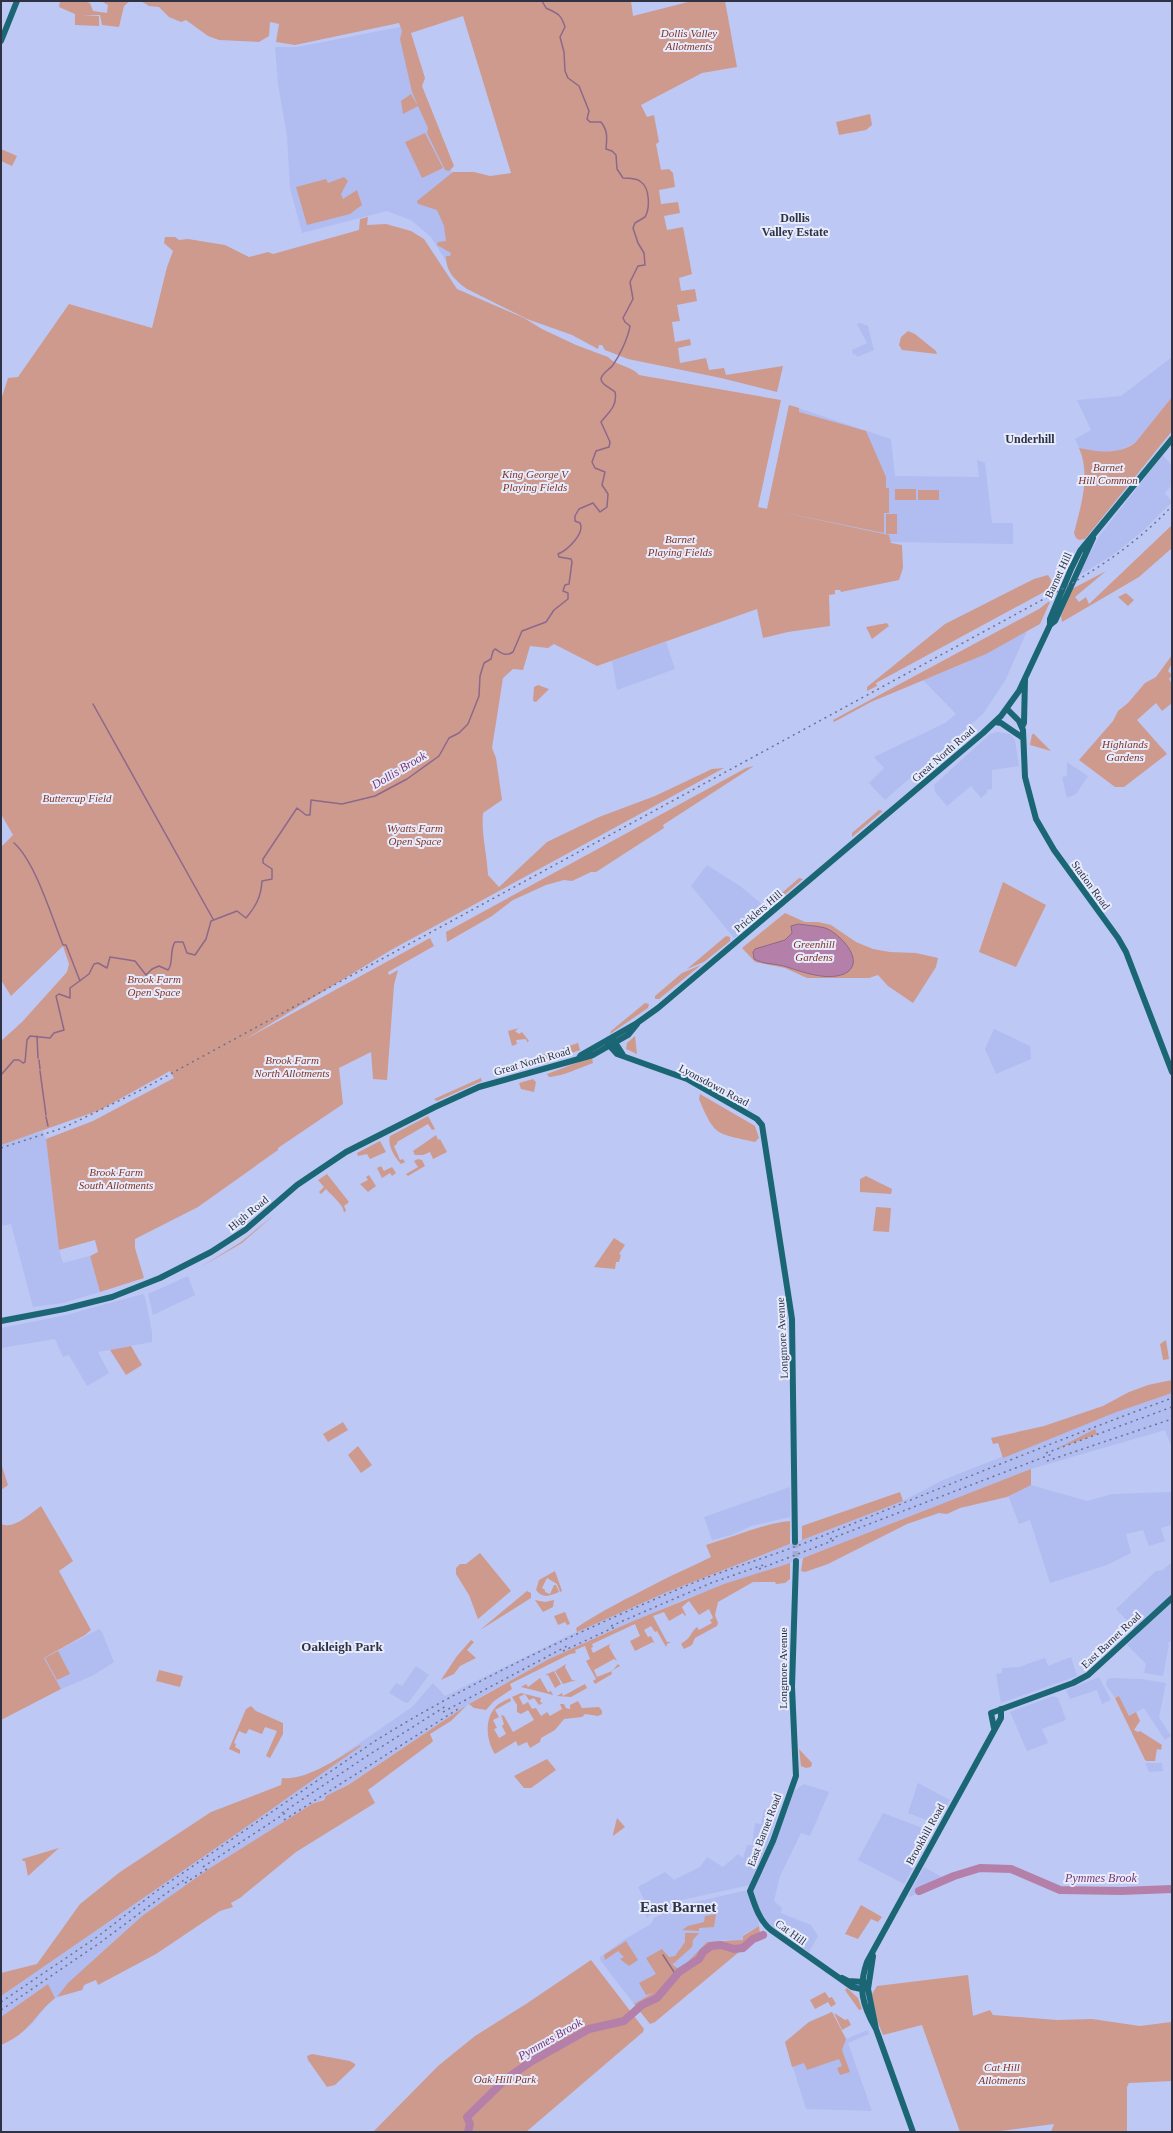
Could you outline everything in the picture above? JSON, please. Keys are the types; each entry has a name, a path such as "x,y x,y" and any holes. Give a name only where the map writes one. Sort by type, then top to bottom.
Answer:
{"main road":[{"path":"1,41 17,1"},
{"name":"Barnet Hill","path":"1007,709 1025,679 1050,625 1055,621 1093,538 1172,439"},
{"path":"1022,727 1024,723 1025,679"},
{"name":"Great North Road","path":"891,812 995,722 1007,709"},
{"name":"Station Road","path":"1007,709 1019,721 1022,727 1024,738 1025,777 1036,819 1054,850 1118,938 1126,952 1172,1072"},
{"path":"995,722 1024,738"},
{"name":"Pricklers Hill","path":"614,1040 628,1027 637,1024 709,967 891,812"},
{"path":"614,1040 623,1055"},
{"name":"Great North Road","path":"490,1084 593,1055 614,1040"},
{"name":"Lyonsdown Road","path":"608,1044 617,1054 623,1055 698,1085 757,1120 762,1125 764,1134"},
{"name":"High Road","path":"1,1321 64,1309 112,1297 181,1268 211,1252 245,1230 297,1185 341,1154 434,1107 490,1084"},
{"name":"Longmore Avenue","path":"764,1134 791,1301 793,1330 796,1542"},
{"name":"Longmore Avenue","path":"796,1561 792,1687 796,1776"},
{"name":"East Barnet Road","path":"994,1728 991,1713 1073,1683 1088,1675 1172,1598"},
{"name":"Brookhill Road","path":"865,1982 874,1950 1001,1717 1001,1709"},
{"name":"East Barnet Road","path":"750,1892 773,1841 796,1776"},
{"name":"Cat Hill","path":"750,1892 763,1922 852,1987 861,1989"},
{"name":"Cat Hill","path":"837,1975 848,1981 865,1982"},
{"path":"865,1982 861,1989 868,2014 876,2029"},
{"path":"865,1982 876,2029 913,2132"}],"shaded area":[{"path":"405,27 405,45 460,193 449,266 431,237 411,220 387,211 302,233 290,188 287,136 278,84 275,47 297,47"},
{"path":"860,323 868,326 874,350 857,357 856,354 853,355 852,350 867,343 857,324"},
{"path":"1172,357 1172,397 1135,443 1116,452 1092,451 1079,448 1075,439 1091,430 1077,400 1121,396"},
{"path":"789,405 891,439 895,476 979,477 977,460 985,463 992,523 1013,523 1013,544 890,542 889,535 767,509"},
{"path":"1163,455 1172,466 1172,485 1165,493 1172,502 1145,529 1114,554 1077,577 1100,535"},
{"path":"1027,631 1006,679 983,714 885,800 869,783 884,768 874,757 945,723 956,714 923,680 963,664"},
{"path":"666,642 675,669 617,690 612,661"},
{"path":"997,732 1010,734 1015,740 1019,766 992,770 992,789 987,790 987,793 981,798 971,786 947,806 935,792 934,785 990,734"},
{"path":"1067,762 1088,776 1076,794 1067,798 1062,777 1067,776"},
{"path":"707,865 740,886 768,909 734,938 691,886"},
{"path":"798,924 825,928 838,936 849,949 852,956 853,963 851,969 844,974 830,977 807,973 754,959 753,952 755,949 785,940 792,933 791,926"},
{"path":"994,1029 1030,1046 1031,1059 996,1074 985,1049"},
{"path":"43,1131 46,1139 59,1250 63,1263 90,1256 100,1292 63,1303 33,1307 11,1224 1,1226 1,1144"},
{"path":"188,1276 195,1295 153,1315 148,1294"},
{"path":"143,1294 145,1297 152,1332 152,1342 98,1352 109,1373 87,1386 69,1355 63,1357 55,1339 1,1348 1,1328 66,1315"},
{"path":"1172,1393 1172,1448 1165,1430 1031,1469 792,1562 685,1599 549,1659 475,1700 347,1785 210,1868 142,1916 109,1946 82,1990 57,1997 47,2005 32,2024 1,2045 1,1973 36,1971 361,1746 360,1745 338,1758 412,1707 433,1683 445,1696 588,1626 667,1592 903,1501 943,1480 1114,1413"},
{"path":"1031,1485 1087,1501 1112,1494 1172,1492 1172,1525 1161,1528 1165,1541 1149,1546 1143,1530 1126,1534 1131,1553 1107,1565 1050,1583 1030,1520 1019,1524 1008,1495"},
{"path":"790,1487 790,1517 751,1526 732,1535 712,1540 704,1517"},
{"path":"1172,1562 1172,1640 1167,1644 1169,1645 1163,1676 1144,1673 1146,1664 1127,1645 1139,1633 1116,1609 1156,1571 1163,1570"},
{"path":"99,1629 102,1632 114,1662 92,1676 61,1689 44,1658"},
{"path":"1071,1657 1077,1676 1001,1703 996,1674 1002,1673 1002,1668 1019,1667 1045,1658 1048,1666"},
{"path":"416,1666 429,1675 409,1702 406,1703 389,1693 396,1683 402,1686"},
{"path":"1099,1677 1111,1700 1102,1704 1097,1690 1070,1699 1066,1690"},
{"path":"1107,1679 1141,1679 1166,1683 1159,1717 1171,1736 1165,1740 1144,1708 1129,1716 1119,1696 1115,1698 1106,1685"},
{"path":"1053,1696 1058,1698 1066,1720 1042,1729 1048,1743 1027,1751 1010,1712"},
{"path":"1145,1763 1162,1763 1163,1771 1149,1772"},
{"path":"918,1783 950,1800 937,1824 908,1813"},
{"path":"804,1784 829,1792 810,1836 801,1833 780,1876 774,1901 782,1908 781,1913 811,1925 818,1936 809,1952 797,1944 797,1941 772,1927 758,1913 759,1926 746,1933 743,1936 743,1940 738,1942 722,1940 684,1964 686,1966 662,1983 654,1993 634,2004 600,1960 600,1957 625,1939 651,1924 654,1918 668,1911 683,1905 743,1891 750,1891 794,1791"},
{"path":"764,1809 778,1811 764,1857 750,1885 682,1900 654,1911 647,1918 642,1908 647,1906 638,1887 665,1872 674,1880 700,1867 707,1857 723,1867 738,1854 743,1858 747,1845 752,1845 755,1823 761,1824"},
{"path":"883,1813 933,1832 904,1884 858,1860"},
{"path":"924,1867 946,1879 910,1897 908,1896"},
{"path":"832,2012 846,2039 868,2030 869,2034 848,2043 872,2111 806,2109 785,2042 809,2022"}],"green space":[{"path":"60,1 83,1 90,3 93,11 107,13 108,5 101,1 130,1 124,6 119,27 102,25 100,15 82,15 99,16 99,26 75,25 75,14 59,7"},
{"name":"Dollis Valley Allotments","path":"141,1 631,1 633,16 692,1 725,1 737,67 702,73 641,105 647,117 654,115 659,142 656,144 661,170 669,169 673,173 675,187 659,190 661,204 678,202 680,213 664,216 667,230 683,227 692,274 679,278 681,291 695,289 697,301 677,305 680,321 672,322 675,342 690,339 691,345 678,348 680,363 706,358 709,370 724,368 726,375 783,366 777,392 721,378 628,359 605,350 602,345 599,345 598,349 572,335 527,319 467,289 455,279 449,271 446,262 446,256 450,256 451,253 437,245 438,242 446,241 444,226 437,210 418,204 417,201 453,172 474,172 490,176 511,173 463,16 411,33 425,78 422,86 454,166 449,171 445,170 427,133 428,128 412,92 400,39 402,31 399,23 295,45 276,42 279,24 270,22 269,36 259,42 219,40 208,36 186,20 181,22 169,17 159,7 149,6"},
{"path":"411,94 418,106 403,114 401,101"},
{"path":"870,114 872,125 866,130 839,135 836,122"},
{"path":"425,133 443,168 422,178 405,142"},
{"path":"1,149 17,156 12,166 1,161"},
{"path":"344,177 348,181 341,194 343,199 357,190 362,205 350,214 307,225 296,187 326,179 328,183"},
{"path":"368,217 367,225 386,224 411,231 424,239 457,289 524,318 542,329 576,345 608,357 639,375 781,400 758,507 889,535 891,543 902,545 903,568 899,580 841,592 840,590 835,590 835,594 829,595 830,626 788,632 763,638 757,609 597,666 554,644 548,648 530,646 523,670 513,669 503,678 492,748 496,758 502,800 483,813 483,828 488,875 499,887 547,842 599,817 655,796 712,769 724,768 391,950 244,1040 430,938 434,946 388,972 389,975 398,970 394,985 387,1080 373,1079 371,1052 339,1068 343,1104 278,1148 278,1150 198,1207 135,1239 135,1248 144,1278 100,1292 90,1256 98,1252 95,1240 59,1250 46,1139 93,1121 174,1078 170,1071 100,1110 1,1145 1,1041 22,1022 67,972 69,964 63,946 11,996 1,980 1,847 13,835 1,814 1,400 8,378 18,377 69,304 152,328 167,267 173,251 164,243 165,237 175,237 179,240 188,239 225,245 249,257 268,252 273,254 359,230 360,219"},
{"path":"908,331 915,334 936,351 937,354 902,350 899,345 901,337"},
{"name":"Barnet Hill Common","path":"1172,397 1172,431 1085,539 1079,540 1076,538 1074,533 1082,501 1085,480 1083,459 1079,448 1108,452 1128,447 1135,443"},
{"path":"789,405 799,408 799,412 866,431 886,477 886,488 889,488 889,513 884,513 884,533 767,509"},
{"path":"895,489 916,489 916,500 895,500"},
{"path":"918,490 939,490 939,500 918,500"},
{"path":"886,514 897,514 897,534 886,534"},
{"path":"1172,525 1172,548 1139,577 1062,622 1061,616 1072,589 1106,571 1075,597 1079,602 1086,597 1089,604"},
{"path":"1048,575 1055,586 876,683 877,686 867,691 867,687 945,624 1034,579"},
{"path":"1126,593 1134,600 1128,606 1118,597"},
{"path":"1050,602 1040,624 986,654 871,702 834,722 833,720 1039,609"},
{"path":"887,623 889,626 872,639 866,627"},
{"name":"Highlands Gardens","path":"1172,655 1172,663 1168,671 1172,675 1169,679 1172,684 1172,703 1162,711 1156,703 1137,720 1167,754 1124,787 1115,787 1079,760 1113,721 1118,711 1128,703 1145,683 1156,677"},
{"path":"538,685 549,689 536,702 533,701 534,687"},
{"path":"1032,734 1034,734 1051,751 1030,745"},
{"path":"754,766 663,825 664,828 596,872 591,872 572,881 564,880 546,885 513,900 492,916 447,942 446,932 746,768"},
{"path":"879,810 883,811 852,837 852,833"},
{"path":"799,878 803,879 769,908 767,906"},
{"path":"1003,882 1046,905 1016,967 979,952"},
{"name":"Greenhill Gardens","path":"785,913 805,922 818,922 831,925 856,942 873,949 890,952 916,953 938,958 936,967 913,1003 888,986 878,975 869,978 807,978 785,968 755,962 742,948"},
{"path":"726,936 730,937 730,941 704,962 687,969"},
{"path":"701,965 659,999 655,999 655,996 682,973"},
{"path":"645,1003 649,1004 648,1008 610,1034 611,1031"},
{"path":"519,1028 515,1031 519,1034 522,1032 529,1041 527,1042 526,1039 516,1040 517,1044 512,1046 508,1031"},
{"path":"635,1036 637,1054 626,1049 627,1043"},
{"path":"578,1043 580,1050 566,1055 563,1048"},
{"path":"555,1051 558,1059 545,1064 542,1055"},
{"path":"592,1057 593,1063 571,1072 549,1077 547,1074"},
{"path":"481,1078 482,1081 437,1101 434,1099"},
{"path":"533,1079 536,1082 534,1092 521,1089 519,1083"},
{"path":"700,1094 755,1126 759,1138 755,1142 732,1137 718,1131 713,1127 704,1111 699,1099"},
{"path":"428,1116 435,1129 432,1130 428,1124 397,1142 394,1146 400,1160 403,1159 405,1162 401,1164 394,1155 389,1140 390,1136"},
{"path":"436,1135 447,1152 433,1159 430,1152 423,1155 415,1155 413,1151"},
{"path":"380,1141 386,1152 370,1159 367,1154 358,1156 357,1153"},
{"path":"418,1159 422,1160 425,1166 408,1176 406,1174 418,1167 414,1161"},
{"path":"381,1166 384,1171 392,1167 396,1173 392,1176 390,1173 382,1178 377,1168"},
{"path":"327,1174 349,1202 344,1206 346,1210 344,1213 340,1204 326,1189 321,1194 319,1192 324,1187 318,1180"},
{"path":"369,1175 376,1186 368,1192 360,1184 368,1180 366,1177"},
{"path":"866,1176 892,1189 891,1194 860,1192 860,1179"},
{"path":"876,1207 891,1208 889,1232 873,1231"},
{"path":"275,1214 242,1243 199,1268 241,1242"},
{"path":"614,1238 625,1245 619,1254 621,1255 619,1262 616,1262 615,1269 594,1267"},
{"path":"1166,1340 1169,1359 1163,1360 1160,1344"},
{"path":"131,1346 142,1365 126,1375 110,1350"},
{"path":"1172,1380 1172,1393 1114,1413 1003,1458 998,1443 993,1444 991,1438 1044,1426 1103,1406 1129,1392 1148,1385"},
{"path":"343,1422 348,1430 328,1442 323,1434"},
{"path":"1095,1429 1097,1434 1056,1449"},
{"path":"358,1446 372,1465 361,1473 348,1455"},
{"path":"1,1463 8,1485 1,1490"},
{"path":"1031,1469 1031,1485 1007,1497 960,1508 947,1514 939,1513 907,1524 828,1564 805,1572 801,1571 803,1558"},
{"path":"900,1492 903,1501 802,1540 802,1526"},
{"path":"41,1506 73,1561 59,1571 91,1630 85,1635 44,1658 61,1689 1,1720 1,1524 11,1525 17,1523"},
{"path":"790,1521 790,1544 667,1592 577,1632 576,1628 605,1610 662,1580 711,1557 706,1545 758,1528"},
{"path":"480,1553 511,1591 478,1619 469,1595 456,1574 456,1568 460,1564 466,1564"},
{"path":"790,1563 790,1579 785,1583 776,1584 775,1582 753,1582 718,1602 715,1615 718,1623 717,1626 695,1638 692,1645 684,1649 681,1644 695,1629 697,1627 699,1630 712,1623 710,1620 713,1618 709,1609 699,1615 689,1601 682,1607 686,1615 685,1616 683,1613 669,1621 664,1612 653,1616 667,1642 671,1642 667,1644 666,1647 657,1631 655,1632 651,1626 644,1630 648,1637 651,1636 655,1644 653,1642 635,1651 630,1641 640,1636 635,1624 592,1644 593,1647 591,1648 593,1653 610,1644 609,1647 617,1661 614,1659 594,1670 597,1677 611,1671 612,1674 595,1684 593,1681 596,1679 586,1661 590,1659 585,1646 575,1650 576,1653 570,1654 510,1684 512,1689 494,1701 486,1710 474,1708 469,1704 549,1659 631,1622 724,1584"},
{"path":"555,1571 562,1591 560,1592 557,1584 547,1578 542,1588 545,1592 550,1594 554,1585 556,1585 559,1592 546,1596 541,1595 536,1590 539,1580"},
{"path":"527,1591 531,1593 531,1598 480,1630"},
{"path":"535,1600 545,1602 554,1600 553,1607 543,1612"},
{"path":"565,1612 570,1624 567,1625 565,1622 558,1625 554,1616"},
{"path":"471,1640 474,1642 467,1650 476,1658 460,1666 454,1674 441,1680 457,1656"},
{"path":"58,1651 70,1674 57,1680 45,1658"},
{"path":"566,1664 565,1667 572,1680 576,1680 563,1684 555,1671"},
{"path":"618,1664 620,1666 613,1670"},
{"path":"159,1670 183,1676 180,1687 156,1681"},
{"path":"554,1671 561,1684 555,1688 548,1675 545,1675"},
{"path":"540,1678 548,1692 551,1691 553,1695 521,1687 526,1684 528,1687"},
{"path":"585,1684 587,1688 571,1697 557,1696 562,1693 563,1696"},
{"path":"521,1693 525,1694 519,1697 523,1705 528,1702 532,1709 536,1708 541,1716 547,1712 550,1716 562,1709 560,1704 564,1704 566,1708 570,1709 570,1705 578,1701 582,1708 599,1707 602,1714 598,1716 585,1714 582,1717 564,1719 555,1730 541,1738 540,1742 530,1748 527,1742 518,1746 516,1741 495,1754 490,1744 488,1726 491,1714 497,1706 510,1698 511,1701 495,1710 499,1717 493,1720 497,1728 494,1729 499,1738 506,1734 502,1726 504,1724 501,1715 504,1716 513,1732 534,1720 528,1710 521,1714 517,1712 517,1705 512,1697"},
{"path":"525,1694 541,1698 540,1702 543,1703 539,1705 534,1698 529,1700"},
{"path":"1119,1696 1129,1716 1136,1712 1140,1721 1134,1730 1138,1732 1140,1731 1162,1745 1161,1750 1157,1749 1155,1761 1145,1760 1115,1698"},
{"path":"467,1705 451,1721 430,1734 433,1741 431,1743 368,1790 375,1803 296,1852 240,1898 231,1903 233,1907 220,1911 156,1954 98,1985 96,1980 84,1985 82,1990 57,1997 68,1983 142,1916 210,1868 312,1804 324,1800 326,1796 348,1785"},
{"path":"251,1706 256,1711 283,1723 283,1734 270,1758 266,1756 277,1731 265,1727 262,1734 249,1729 246,1734 239,1731 234,1743 236,1744 235,1747 240,1750 240,1754 229,1749 246,1709"},
{"path":"360,1745 361,1746 239,1832 1,1996 1,1973 37,1964 80,1904 120,1872 211,1812 281,1785 282,1778 302,1776 312,1772 333,1762"},
{"path":"799,1749 812,1763 811,1767 806,1768 801,1766"},
{"path":"547,1759 556,1770 531,1788 524,1788 514,1776"},
{"path":"617,1818 625,1827 613,1836 613,1834"},
{"path":"59,1848 28,1876 25,1861 22,1859"},
{"path":"861,1905 882,1917 878,1922 871,1919 858,1939 845,1934"},
{"path":"716,1914 714,1927 699,1928 699,1931 682,1930 688,1926 704,1922 705,1916"},
{"path":"759,1926 760,1934 757,1937 655,2022 650,2024 634,2004 653,1993 646,1995 639,1983 656,1974 646,1958 662,1949 669,1957 675,1956 685,1942 685,1933 699,1933 693,1940 692,1947 673,1964 671,1961 673,1965 680,1970 707,1942 743,1940 743,1936"},
{"path":"626,1941 638,1960 629,1966 620,1959 624,1957 618,1951 605,1960 604,1955"},
{"name":"Oak Hill Park","path":"591,1960 644,2029 643,2032 526,2132 373,2132 438,2066 475,2036"},
{"name":"Cat Hill Allotments","path":"968,1975 973,2016 990,2010 993,2015 1057,2020 1092,2019 1140,2026 1171,2022 1172,2081 1129,2083 1127,2087 1127,2132 1051,2132 1054,2124 992,2132 960,2132 922,2025 883,2035 877,2020 872,1994 877,1986"},
{"path":"48,1984 55,1998 19,2035 1,2045 1,2017"},
{"path":"847,1988 858,1998 862,2009 859,2010 845,1990"},
{"path":"825,1992 829,1998 832,1997 836,2004 831,2007 828,2002 815,2009 810,2000"},
{"path":"832,2012 846,2039 842,2050 850,2072 840,2075 837,2068 842,2066 839,2059 807,2070 804,2063 792,2067 785,2042 809,2022"},
{"path":"834,2013 845,2020 848,2019 851,2025 842,2030"},
{"path":"312,2054 350,2061 355,2064 355,2066 335,2085 327,2087 308,2060 307,2056"}],"waterway":[{"name":"Dollis Brook","path":"1,1075 14,1060 19,1060 23,1063 25,1062 27,1040 30,1036 50,1038 54,1033 64,1030 56,996 59,994 70,998 70,988 89,974 94,964 98,963 107,968 110,957 135,961 146,975 152,969 159,966 168,970 171,964 172,949 175,942 183,942 187,953 195,955 206,939 211,921 237,911 246,918 257,901 262,881 272,879 272,869 263,863 263,859 297,808 306,815 310,815 311,800 342,804 375,796 407,779 439,756 449,738 459,733 468,724 479,696 480,676 484,663 491,659 493,651 495,649 506,654 513,652 522,631 546,622 554,610 568,599 568,593 563,591 565,585 569,584 572,562 571,559 559,557 558,554 571,545 580,532 580,523 575,521 575,516 579,509 593,503 600,512 607,507 608,494 602,485 605,472 595,468 592,462 596,451 609,447 610,442 601,422 612,409 616,397 615,392 604,385 601,381 601,377 613,365 626,341 629,331 630,326 623,318 633,299 630,282 638,266 645,265 644,253 638,243 633,228 635,223 645,217 647,213 648,194 641,182 635,179 623,178 617,169 616,155 612,151 606,149 607,138 603,125 601,122 590,122 587,119 589,111 579,86 568,78 565,71 564,52 560,37 565,27 562,19 558,14 546,8 542,1"},
{"path":"93,704 213,919"},
{"path":"14,843 22,851 36,876 63,945 66,945 80,981"},
{"path":"37,1036 38,1058"},
{"path":"39,1060 40,1069"},
{"path":"40,1071 46,1115"},
{"path":"46,1117 48,1126"},
{"name":"Pymmes Brook","path":"919,1891 954,1876 980,1868 1011,1869 1060,1890 1121,1891 1172,1889"},
{"name":"Pymmes Brook","path":"468,2132 470,2124 467,2117 506,2079 532,2061 589,2029 624,2021 642,2005 657,1998 679,1972 699,1959 703,1952 711,1946 721,1945 734,1949 743,1948 753,1939 763,1935"},
{"path":"663,1955 676,1975"}],"tunnel":[{"path":"795,1542 796,1561"}],"railway":[{"path":"1,1148 63,1128 139,1091 1064,588 1121,551 1147,530 1172,506"},
{"path":"1,2002 97,1937 158,1890 375,1741 450,1697 568,1638 688,1585 799,1545 1037,1449 1172,1398"},
{"path":"1046,1453 1172,1407"},
{"path":"1047,1461 1172,1419"},
{"path":"830,1539 1052,1454"},
{"path":"759,1569 837,1539"},
{"path":"611,1626 711,1583 763,1565"},
{"path":"563,1651 617,1626"},
{"path":"443,1712 567,1646"},
{"path":"282,1813 367,1756 446,1706"},
{"path":"284,1820 458,1709"},
{"path":"203,1867 287,1812"},
{"path":"185,1883 210,1867"},
{"path":"1,2010 101,1942 188,1877"}],"district":[{"name":"Dollis Valley Estate","path":"795,225"},
{"name":"Underhill","path":"1030,439"},
{"name":"Oakleigh Park","path":"342,1646"},
{"name":"East Barnet","path":"678,1907"}],"park label":[{"name":"King George V Playing Fields","path":"535,480"},
{"name":"Barnet Playing Fields","path":"680,545"},
{"name":"Buttercup Field","path":"77,798"},
{"name":"Wyatts Farm Open Space","path":"415,834"},
{"name":"Brook Farm Open Space","path":"154,985"},
{"name":"Brook Farm North Allotments","path":"292,1066"},
{"name":"Brook Farm South Allotments","path":"116,1178"}]}
